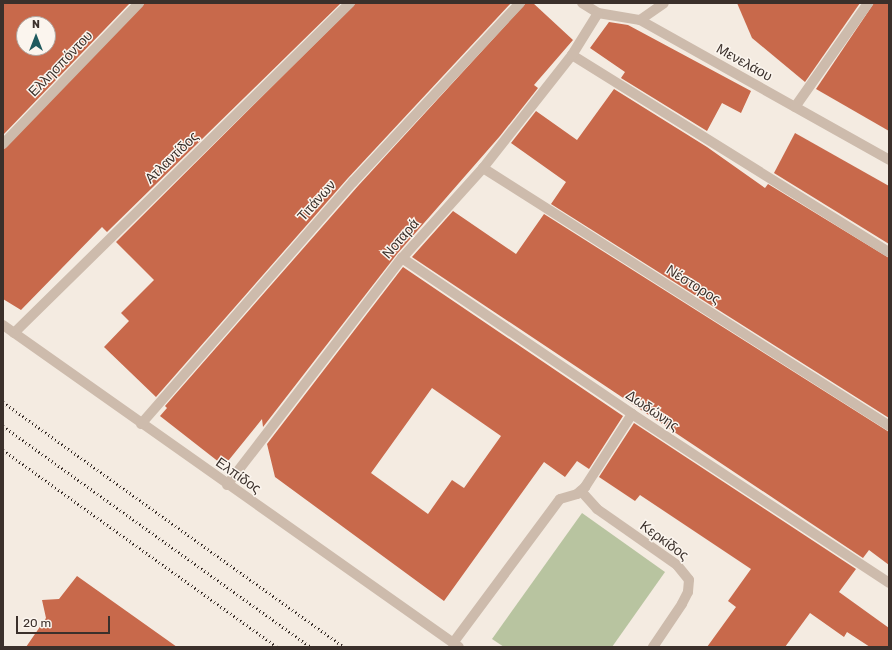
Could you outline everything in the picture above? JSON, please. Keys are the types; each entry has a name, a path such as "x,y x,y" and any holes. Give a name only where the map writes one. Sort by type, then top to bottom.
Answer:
{"street":[{"name":"Ελλησπόντου","path":"3,144 139,3"},
{"name":"Ατλαντίδος","path":"14,333 350,3"},
{"name":"Τιτάνων","path":"141,424 353,182 520,3"},
{"name":"Μενελάου","path":"582,3 598,13 640,20 889,160"},
{"path":"640,20 664,3"},
{"path":"795,107 868,3"},
{"name":"Νοταρά","path":"227,485 402,258 483,168 572,54 598,13"},
{"path":"572,54 889,252"},
{"name":"Νέστορος","path":"483,168 889,426"},
{"name":"Δωδώνης","path":"402,258 632,414 889,583"},
{"name":"Ελπίδος","path":"3,325 227,485 456,645"},
{"path":"456,645 560,499 581,491 632,414"},
{"name":"Κερκίδος","path":"581,491 597,509 677,565 689,580 688,592 682,604 653,647"}],"green space":[{"path":"582,513 665,572 612,647 504,647 492,639"}],"building":[{"path":"3,3 130,3 3,135"},
{"path":"145,3 341,3 107,232 102,227 21,310 3,299 3,150"},
{"path":"356,3 511,3 348,178 156,397 104,347 129,321 121,313 154,280 116,242"},
{"path":"526,3 533,3 573,40 534,85 538,88 500,136 397,254 263,427 262,419 224,466 160,416 167,408 165,406 358,186"},
{"path":"737,3 860,3 805,82 752,38"},
{"path":"874,3 889,3 889,131 816,89"},
{"path":"609,22 628,25 751,91 741,113 722,103 707,131 621,78 625,72 590,48"},
{"path":"614,89 707,147 765,188 768,184 889,258 889,418 551,204 566,182 511,143 536,111 577,140"},
{"path":"795,133 889,186 889,244 774,173"},
{"path":"453,211 516,254 544,214 889,432 889,565 869,550 863,558 412,257"},
{"path":"403,267 623,416 589,469 577,461 565,477 544,462 444,601 275,477 267,444","holes":["432,388 501,436 464,488 452,480 428,514 371,473"]},
{"path":"634,423 856,569 839,592 889,628 889,647 870,647 847,632 844,637 810,613 785,647 707,647 736,607 728,601 751,569 640,495 635,501 599,477"},
{"path":"77,576 177,647 26,647 46,618 42,600 59,599"}],"railway":[{"path":"3,402 344,647"},
{"path":"3,426 310,647"},
{"path":"3,450 277,647"}]}
